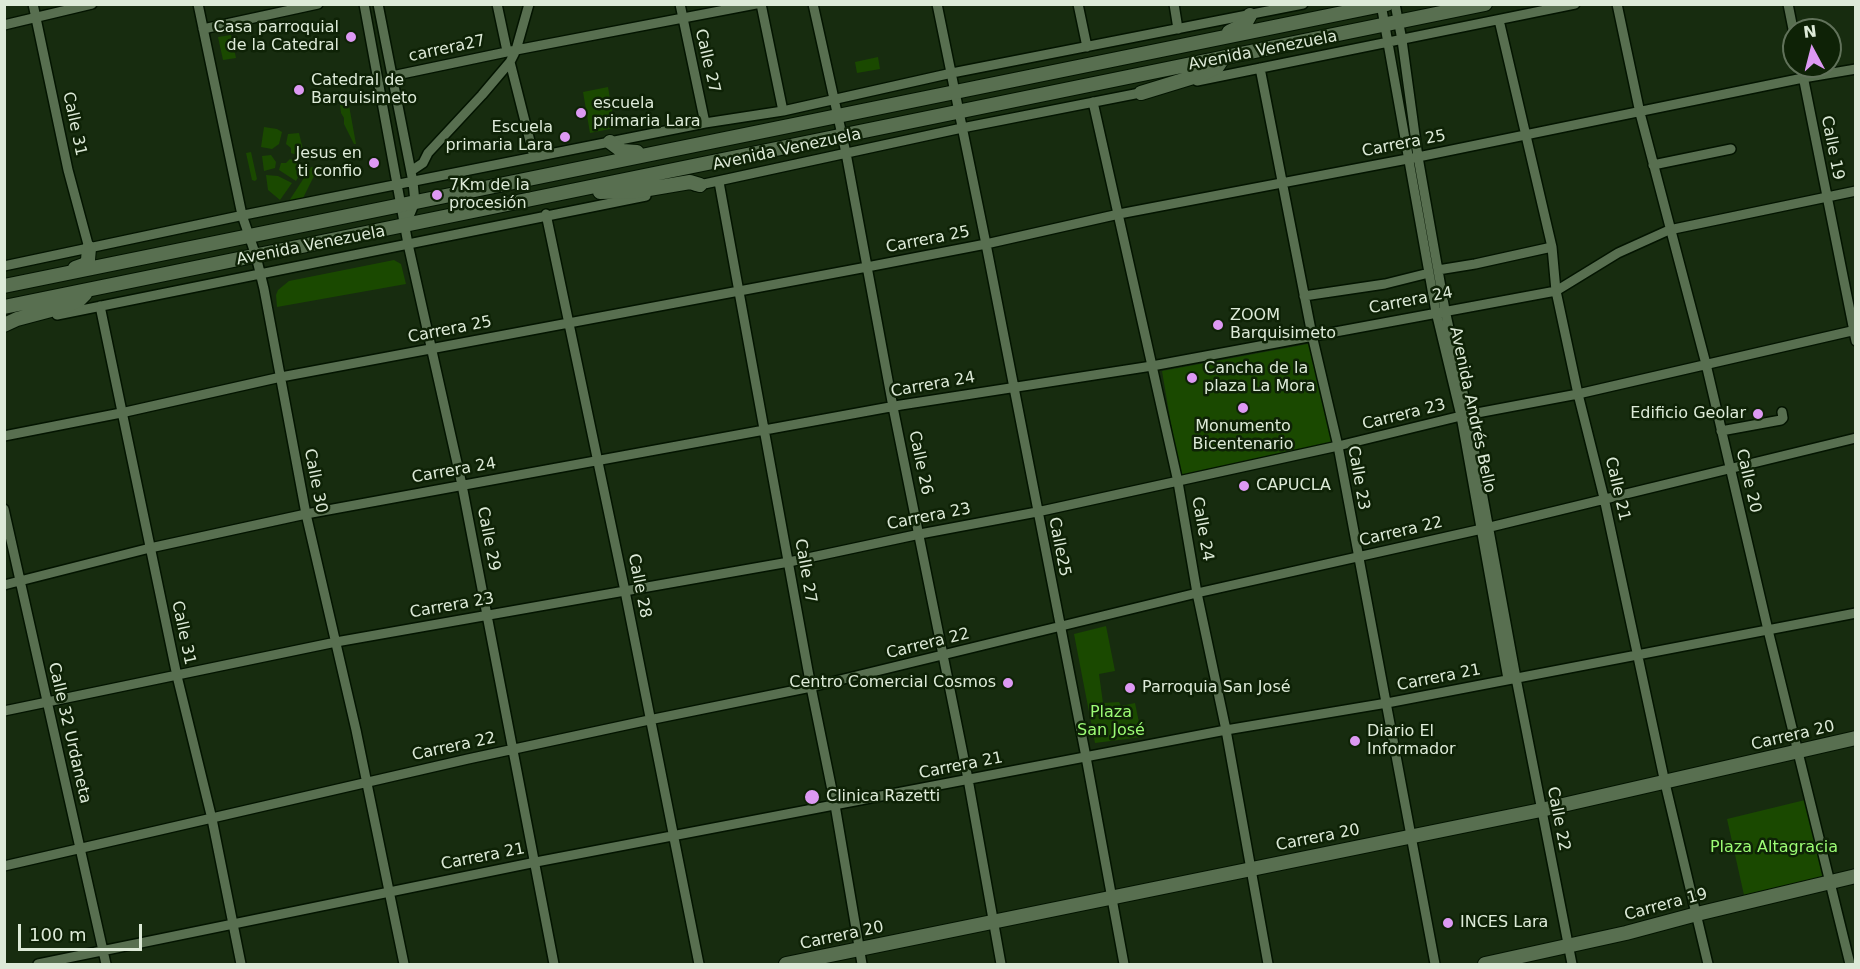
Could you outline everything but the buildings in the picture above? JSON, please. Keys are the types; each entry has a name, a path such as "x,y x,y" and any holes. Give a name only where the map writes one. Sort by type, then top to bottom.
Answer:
{"street":[{"name":"Calle 31","path":"33,4 68,170 89,248"},
{"path":"4,25 92,4"},
{"name":"Calle 30","path":"198,4 244,215 260,273 306,514 336,642 404,964"},
{"path":"203,29 318,4"},
{"path":"364,4 398,185 408,204"},
{"path":"378,4 413,182 408,204"},
{"path":"497,4 511,54 534,157"},
{"path":"411,171 423,163 428,153 482,95 511,54 529,4"},
{"name":"Calle 27","path":"680,4 705,123"},
{"name":"carrera27","path":"392,76 756,4"},
{"path":"761,4 783,111"},
{"name":"Calle 26","path":"813,4 846,153 893,407 968,779 1001,964"},
{"name":"Calle25","path":"937,4 1014,386 1124,964"},
{"path":"1078,4 1087,47"},
{"path":"1174,4 1178,29"},
{"path":"4,266 534,157 705,123 783,111 952,73 1178,29 1249,10 1304,4"},
{"name":"Avenida Venezuela","path":"4,308 1485,4"},
{"name":"Avenida Venezuela","path":"4,325 546,214 719,182 846,153 963,132 1093,102 1575,4"},
{"name":"Calle 20","path":"1617,4 1640,113 1706,364 1850,964"},
{"name":"Avenida Venezuela","path":"4,285 1386,5"},
{"name":"Avenida Andrés Bello","path":"1386,5 1392,23 1402,40 1413,158"},
{"name":"Avenida Andrés Bello","path":"1386,5 1392,23 1389,43 1413,158 1440,311 1465,415 1512,679"},
{"path":"1142,54 1235,29 1245,24 1249,10"},
{"name":"Calle 21","path":"1499,20 1552,247 1557,291 1578,394 1604,498 1665,783 1708,964"},
{"path":"1141,93 1203,74 1217,67 1223,58"},
{"name":"Calle 23","path":"1260,68 1312,335 1338,446 1357,558 1387,703 1435,964"},
{"name":"Carrera 25","path":"4,436 121,413 281,377 986,244 1119,214 1640,113 1803,78"},
{"name":"Calle 19","path":"1803,78 1856,341"},
{"name":"Calle 24","path":"1093,102 1178,482 1197,593 1227,730 1268,964"},
{"path":"610,142 622,151 645,152 701,141 719,140"},
{"path":"1653,165 1731,149"},
{"path":"423,163 430,178"},
{"path":"580,190 637,191 690,182 700,185"},
{"name":"Calle 27","path":"719,182 811,687 835,806 862,964"},
{"name":"Carrera 24","path":"4,585 150,548 306,514 462,484 1014,386 1152,366 1557,291 1618,253 1670,230 1856,191"},
{"name":"Calle 29","path":"408,204 405,226 408,244 462,484 554,964"},
{"name":"Calle 28","path":"546,214 625,591 699,964"},
{"path":"1304,296 1385,284 1552,247"},
{"path":"4,285 86,264 89,248"},
{"path":"4,325 17,319 66,306 79,300 87,291"},
{"name":"Calle 31","path":"100,306 177,676 212,819 240,964"},
{"name":"Carrera 23","path":"4,711 336,642 789,562 1037,512 1338,446 1465,415 1578,394 1854,330"},
{"path":"1721,431 1777,422 1783,418 1782,412"},
{"name":"Carrera 22","path":"4,866 366,782 811,687 1197,593 1486,528 1856,438"},
{"name":"Calle 32 Urdaneta","path":"4,509 106,964"},
{"name":"Carrera 21","path":"38,964 536,862 1856,613"},
{"name":"Calle 22","path":"1512,679 1572,964"},
{"name":"Carrera 20","path":"786,964 1541,810 1856,738"},
{"name":"Carrera 19","path":"1485,964 1626,933 1856,876"}],"green space":[{"path":"231,35 236,58 223,60 218,37"},
{"path":"878,57 880,69 857,73 855,62"},
{"path":"608,87 615,128 590,133 583,92"},
{"path":"356,94 356,98 348,100 356,144 354,144 344,124 339,97"},
{"path":"264,127 282,132 279,144 272,149 261,147"},
{"path":"299,133 305,158 291,153 291,148 286,144 288,134"},
{"path":"251,152 257,179 255,181 252,180 246,153"},
{"path":"271,155 276,162 275,168 264,171 262,156"},
{"path":"290,159 305,165 296,181 279,170 281,163 286,163"},
{"path":"311,167 315,168 316,172 303,198 289,201"},
{"path":"266,175 278,176 292,183 280,200 268,190"},
{"path":"394,260 401,264 406,284 277,307 278,290 289,281"},
{"path":"1313,343 1335,446 1180,478 1162,371"},
{"name":"Plaza San José","path":"1106,626 1115,671 1099,674 1103,703 1119,702 1121,706 1135,703 1142,737 1095,743 1074,634"},
{"name":"Plaza Altagracia","path":"1805,800 1823,877 1744,895 1727,819"}],"place":[{"name":"Casa parroquial de la Catedral","path":"351,37"},
{"name":"Catedral de Barquisimeto","path":"299,90"},
{"name":"escuela primaria Lara","path":"581,113"},
{"name":"Escuela primaria Lara","path":"565,137"},
{"name":"Jesus en ti confio","path":"374,163"},
{"name":"7Km de la procesión","path":"437,195"},
{"name":"ZOOM Barquisimeto","path":"1218,325"},
{"name":"Cancha de la plaza La Mora","path":"1192,378"},
{"name":"Monumento Bicentenario","path":"1243,408"},
{"name":"Edificio Geolar","path":"1758,414"},
{"name":"CAPUCLA","path":"1244,486"},
{"name":"Centro Comercial Cosmos","path":"1008,683"},
{"name":"Parroquia San José","path":"1130,688"},
{"name":"Diario El Informador","path":"1355,741"},
{"name":"Clinica Razetti","path":"812,797"},
{"name":"INCES Lara","path":"1448,923"}]}
